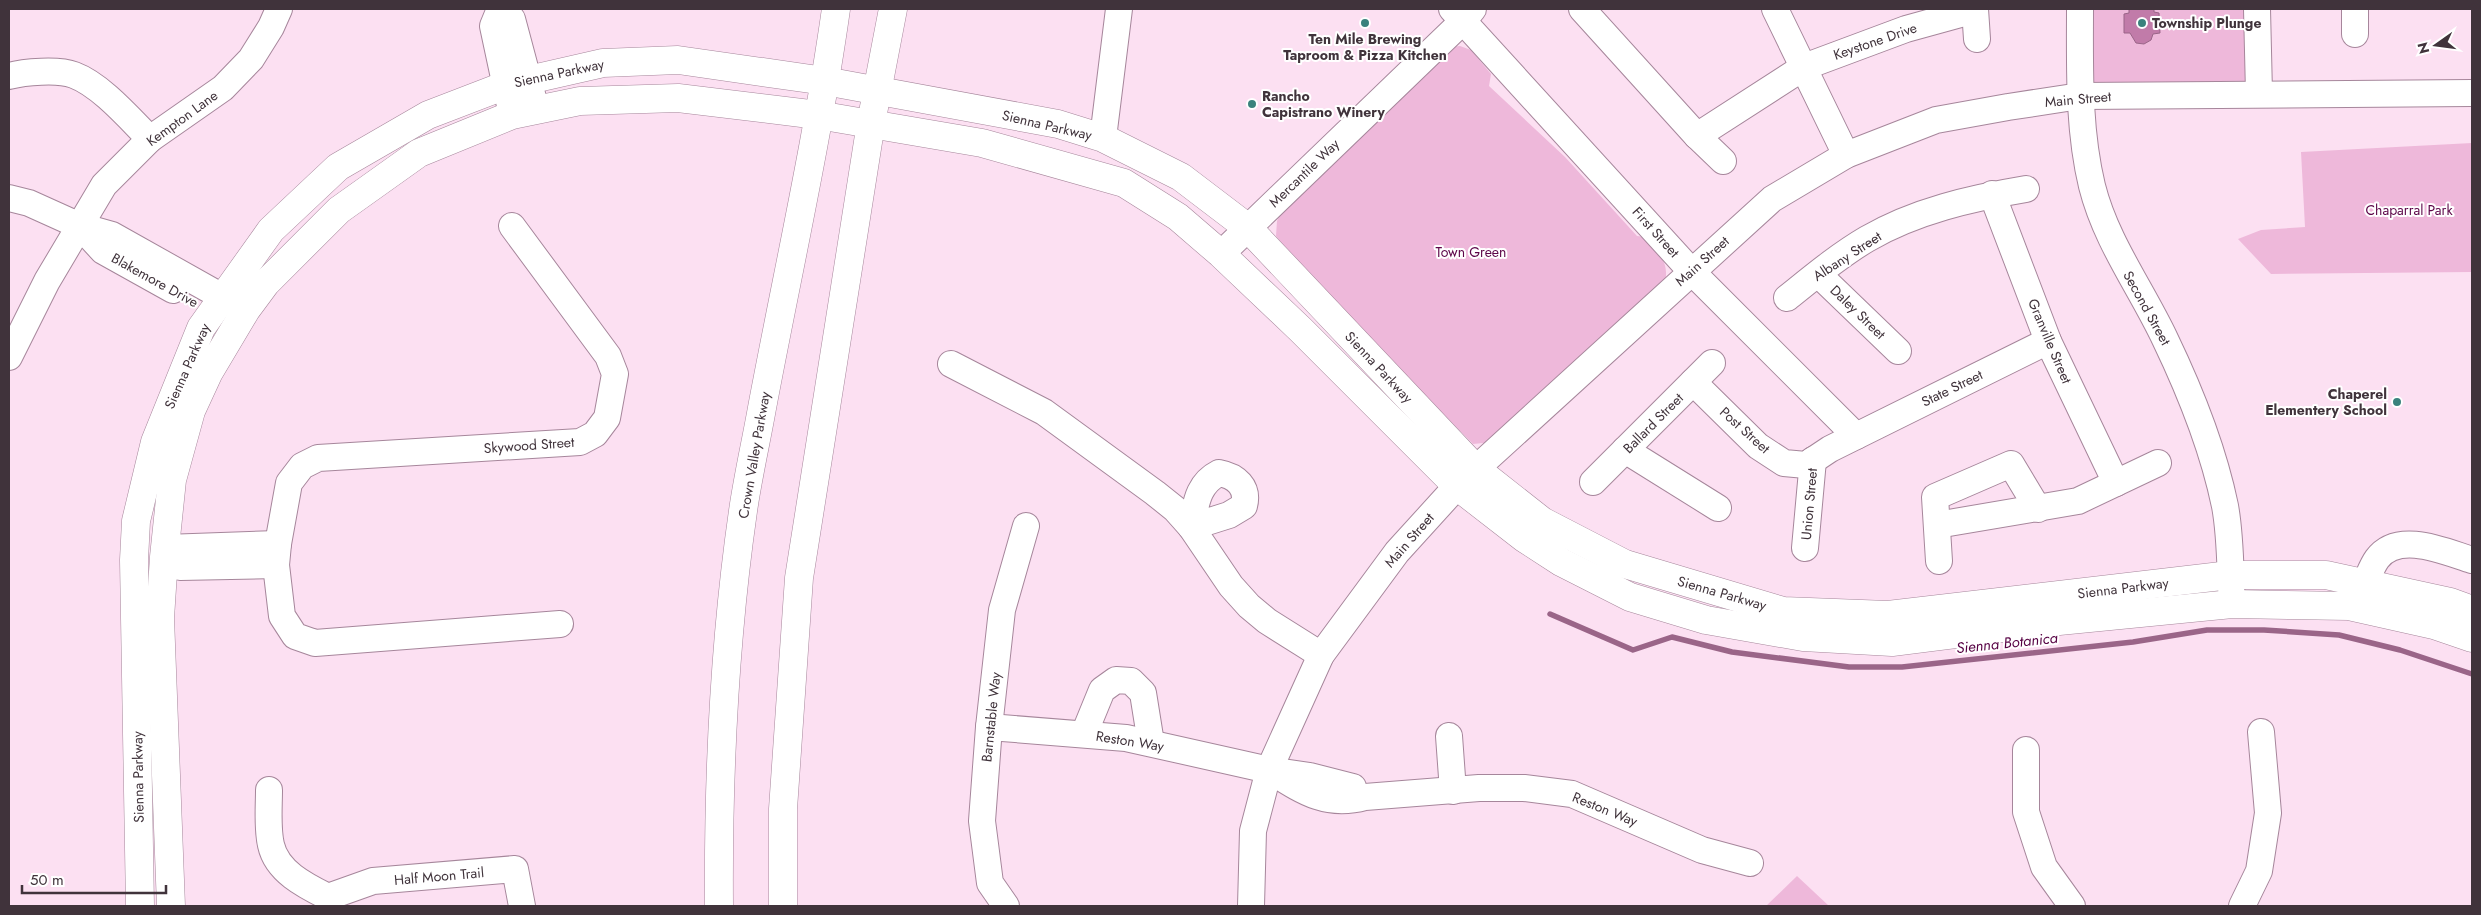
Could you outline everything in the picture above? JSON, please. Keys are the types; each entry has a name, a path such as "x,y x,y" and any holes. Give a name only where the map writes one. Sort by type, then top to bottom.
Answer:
{"main road":[{"name":"Crown Valley Parkway","path":"719,906 718,791 723,692 731,603 743,509 825,82 836,9"},
{"path":"783,906 783,809 799,578 872,123 893,9"},
{"name":"Sienna Parkway","path":"140,906 134,560 136,521 155,442 201,328 271,230 338,167 428,115 517,82 603,62 678,60 825,82 1058,124 1103,138 1181,177 1248,228 1466,477 1524,538 1561,562 1630,597 1706,620 1803,637 1892,642 2059,621 2232,604 2349,606 2434,626 2472,638"},
{"name":"Sienna Parkway","path":"171,906 160,618 172,480 191,412 209,372 240,319 266,283 339,210 419,153 524,112 580,102 678,98 872,123 982,143 1124,183 1178,217 1466,477 1542,521 1625,564 1783,611 1888,615 2230,576 2326,575 2450,602 2472,610"},
{"path":"136,521 165,553"}],"street":[{"name":"Kempton Lane","path":"9,357 47,281 104,185 150,139 223,88 250,59 279,9"},
{"path":"501,9 512,20 517,82 524,112"},
{"path":"1103,138 1119,9"},
{"path":"1776,9 1846,155"},
{"name":"Second Street","path":"2080,9 2080,96 2084,147 2092,188 2118,256 2165,337 2203,425 2225,507 2232,604"},
{"path":"2256,9 2259,93"},
{"path":"2355,34 2356,9"},
{"name":"Keystone Drive","path":"1697,136 1804,67 1906,29 1975,10 1977,39"},
{"path":"1587,11 1697,136 1723,161"},
{"name":"Mercantile Way","path":"1220,254 1463,12"},
{"name":"First Street","path":"1463,12 1691,271 1856,436"},
{"path":"9,76 40,72 73,74 92,86 121,110 150,139"},
{"name":"Main Street","path":"1250,906 1253,831 1269,770 1321,655 1397,552 1466,477 1772,199 1846,155 1936,120 2080,96 2259,93 2472,93"},
{"name":"Albany Street","path":"1787,298 1867,239 1920,214 1992,194 2026,189"},
{"name":"Granville Street","path":"1992,194 2048,341 2116,483"},
{"name":"Blakemore Drive","path":"9,198 29,202 80,226 112,235 240,319"},
{"name":"Skywood Street","path":"512,226 608,356 615,374 607,418 595,434 580,442 318,458 302,466 289,483 277,555 282,616 295,636 315,644 560,624"},
{"name":"Daley Street","path":"1818,274 1898,351"},
{"name":"State Street","path":"1856,436 2048,341"},
{"name":"Ballard Street","path":"1593,482 1712,363"},
{"path":"951,364 1044,412 1156,493 1175,509 1191,527 1231,586 1249,606 1267,621 1321,655"},
{"name":"Post Street","path":"1693,382 1758,446 1784,463 1806,465 1856,436"},
{"path":"1626,450 1718,508"},
{"name":"Union Street","path":"1805,548 1813,460"},
{"path":"1937,526 2078,501 2158,462"},
{"path":"1939,561 1935,497 2011,464 2038,509"},
{"name":"Barnstable Way","path":"1006,906 990,883 982,821 989,727 1002,610 1026,526"},
{"path":"2365,583 2378,558 2395,546 2406,544 2423,546 2472,560"},
{"path":"165,553 180,566 277,555"},
{"path":"1084,734 1102,690 1116,680 1132,681 1143,693 1151,743"},
{"name":"Reston Way","path":"989,727 1126,738 1151,743 1269,770 1307,794 1347,802 1365,797 1479,788 1524,788 1572,794 1702,850 1750,863"},
{"path":"2242,906 2259,872 2268,812 2261,732"},
{"path":"1449,736 1453,791"},
{"path":"2026,750 2026,812 2044,868 2072,906"},
{"path":"269,790 271,846 282,866 297,881 328,902"},
{"name":"Half Moon Trail","path":"328,902 373,881 515,870 522,906"}],"green space":[{"path":"2090,9 2250,9 2252,82 2092,85"},
{"name":"Town Green","path":"1460,46 1471,50 1491,74 1489,86 1565,157 1637,236 1645,237 1662,259 1666,271 1664,286 1494,442 1473,444 1309,277 1276,236 1277,221 1283,208 1451,47"},
{"name":"Chaparral Park","path":"2472,143 2472,272 2271,274 2238,239 2261,230 2305,227 2301,152"},
{"path":"1797,876 1829,906 1766,906"}],"shaded area":[{"name":"Township Plunge","path":"2129,9 2154,9 2154,12 2159,13 2160,33 2153,34 2151,40 2144,44 2136,43 2130,33 2124,33 2124,14 2129,13"}],"waterway":[{"name":"Sienna Botanica","path":"1550,614 1633,650 1672,637 1732,652 1849,667 1902,667 2133,642 2207,630 2264,630 2339,635 2400,650 2472,674"}],"place":[{"name":"Ten Mile Brewing Taproom & Pizza Kitchen","path":"1365,23"},
{"name":"Township Plunge","path":"2142,23"},
{"name":"Rancho Capistrano Winery","path":"1252,104"},
{"name":"Chaperel Elementery School","path":"2397,402"}]}
